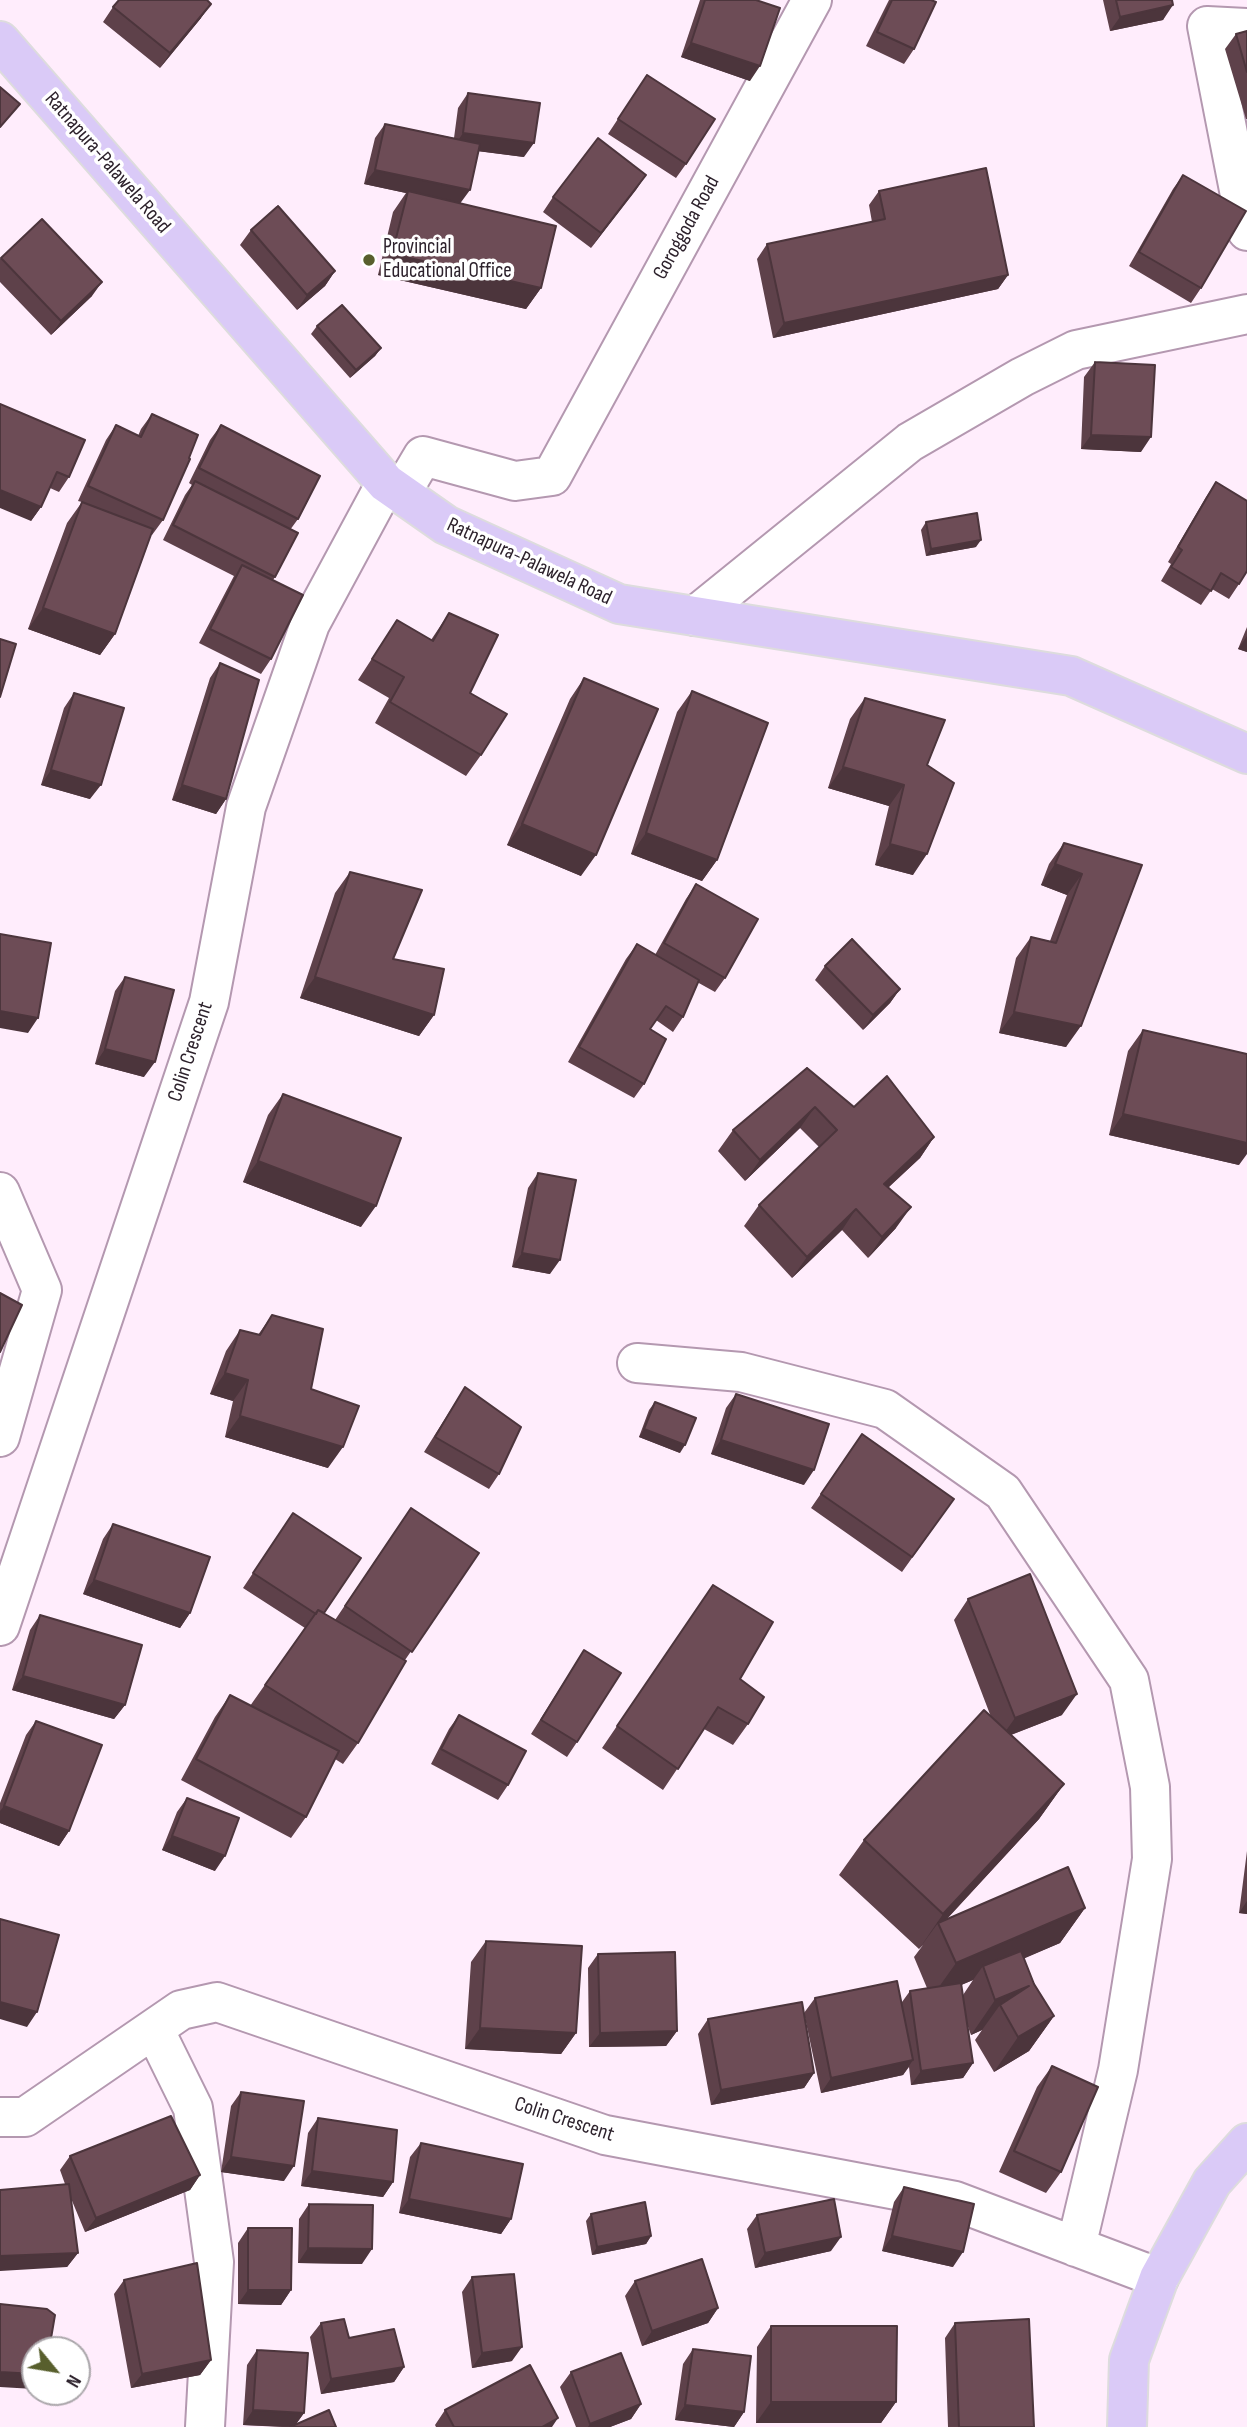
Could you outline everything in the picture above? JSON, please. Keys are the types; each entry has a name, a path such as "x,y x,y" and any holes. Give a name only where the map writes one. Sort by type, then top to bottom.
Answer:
{"main road":[{"name":"Ratnapura-Palawela Road","path":"0,41 393,488 446,525 619,604 1071,676 1247,754"},
{"path":"1127,2427 1129,2360 1159,2278 1212,2182 1247,2143"}],"street":[{"name":"Goroggoda Road","path":"563,457 812,0"},
{"path":"1247,27 1207,26 1247,232"},
{"path":"695,616 910,442 1022,377 1076,350 1247,314"},
{"name":"Colin Crescent","path":"0,1626 209,1002 246,807 310,624 393,488 423,456 515,481 552,476 563,457"},
{"path":"0,1192 42,1290 0,1437"},
{"path":"637,1363 741,1372 885,1409 1003,1492 1129,1680 1150,1787 1152,1859 1118,2070 1076,2246"},
{"name":"Colin Crescent","path":"0,2117 25,2117 181,2010 217,2002 605,2136 955,2201 1159,2278"},
{"path":"154,2029 193,2108 214,2262 205,2427"}],"building":[{"path":"119,0 207,0 211,4 170,53 113,7"},
{"path":"705,0 756,0 780,8 760,66 691,43"},
{"path":"892,0 936,2 914,49 877,32"},
{"path":"1116,0 1172,0 1173,5 1120,17"},
{"path":"1247,31 1247,72 1236,34"},
{"path":"647,75 715,119 686,164 618,119"},
{"path":"0,87 20,104 0,127"},
{"path":"468,93 540,103 534,143 463,133"},
{"path":"385,124 480,144 470,190 375,170"},
{"path":"598,138 646,175 601,233 553,197"},
{"path":"986,168 1008,275 784,323 767,244 885,219 879,191"},
{"path":"1183,175 1246,211 1201,288 1139,252"},
{"path":"408,191 556,226 541,288 392,254"},
{"path":"278,206 335,271 307,295 251,230"},
{"path":"42,219 102,282 61,321 1,258"},
{"path":"342,305 381,348 356,370 317,326"},
{"path":"1095,362 1155,365 1151,437 1091,435"},
{"path":"0,404 85,440 69,477 57,472 41,507 0,490"},
{"path":"152,414 198,435 163,520 88,486 116,425 141,437"},
{"path":"221,425 320,476 298,519 199,468"},
{"path":"195,481 298,533 275,577 173,525"},
{"path":"1216,482 1247,501 1247,571 1239,584 1221,573 1211,591 1171,567 1182,550 1178,547"},
{"path":"82,502 153,529 115,634 43,608"},
{"path":"977,513 981,540 931,549 926,522"},
{"path":"242,565 303,595 271,659 210,629"},
{"path":"449,613 498,635 470,693 507,714 481,755 390,702 404,677 372,659 397,620 433,641"},
{"path":"0,639 16,644 0,697"},
{"path":"220,663 259,680 226,799 182,785"},
{"path":"584,678 658,709 596,855 522,824"},
{"path":"692,691 768,723 717,860 646,833"},
{"path":"74,693 124,708 101,785 51,770"},
{"path":"865,698 945,720 927,765 954,783 927,854 890,844 904,785 843,767"},
{"path":"1064,843 1142,865 1081,1026 1014,1012 1031,937 1056,943 1082,874 1055,864"},
{"path":"350,872 422,890 393,959 444,969 434,1015 315,977"},
{"path":"696,884 758,919 725,978 664,943"},
{"path":"0,934 51,943 38,1018 0,1011"},
{"path":"852,939 900,989 873,1015 825,966"},
{"path":"637,944 699,980 683,1017 666,1006 650,1029 666,1039 644,1084 579,1047"},
{"path":"125,977 174,990 155,1062 105,1049"},
{"path":"1143,1030 1247,1054 1247,1143 1123,1114"},
{"path":"807,1068 854,1107 887,1076 934,1137 884,1184 911,1207 882,1237 856,1209 807,1257 759,1205 837,1130 815,1107 760,1160 733,1130"},
{"path":"283,1094 401,1138 376,1206 258,1161"},
{"path":"538,1173 576,1180 560,1260 522,1253"},
{"path":"0,1293 22,1305 0,1352"},
{"path":"272,1315 323,1329 311,1389 359,1406 343,1447 240,1416 248,1380 225,1373 240,1330 260,1335"},
{"path":"465,1387 521,1427 499,1474 435,1437"},
{"path":"736,1394 829,1424 814,1470 721,1440"},
{"path":"655,1402 696,1418 685,1445 644,1429"},
{"path":"862,1434 954,1499 912,1557 821,1494"},
{"path":"411,1508 479,1553 412,1652 345,1606"},
{"path":"293,1513 361,1558 324,1613 318,1610 316,1614 253,1573"},
{"path":"113,1524 210,1557 190,1613 94,1580"},
{"path":"1030,1574 1077,1694 1015,1718 968,1599"},
{"path":"713,1585 773,1622 740,1679 764,1697 748,1724 718,1707 678,1769 617,1726"},
{"path":"318,1610 406,1661 358,1743 265,1685"},
{"path":"40,1615 142,1645 125,1705 23,1676"},
{"path":"584,1650 621,1673 577,1742 541,1720"},
{"path":"230,1695 339,1751 306,1817 196,1759"},
{"path":"984,1710 1064,1784 943,1914 864,1840"},
{"path":"459,1715 526,1751 508,1785 441,1749"},
{"path":"36,1721 102,1745 69,1831 4,1806"},
{"path":"187,1798 239,1818 225,1856 172,1836"},
{"path":"1068,1867 1085,1908 956,1963 938,1923"},
{"path":"0,1919 59,1935 37,2012 0,2002"},
{"path":"486,1941 582,1946 576,2033 480,2028"},
{"path":"1021,1951 1034,1984 1054,2016 1018,2037 1000,2005 1029,1986 995,2000 983,1966"},
{"path":"675,1952 677,2031 600,2033 598,1954"},
{"path":"897,1981 913,2060 831,2078 815,1998"},
{"path":"961,1983 973,2063 921,2071 910,1991"},
{"path":"802,2002 814,2073 721,2090 708,2019"},
{"path":"1052,2066 1098,2087 1061,2172 1014,2151"},
{"path":"241,2092 304,2101 294,2166 231,2157"},
{"path":"171,2116 200,2175 96,2218 70,2156"},
{"path":"318,2118 397,2130 393,2182 312,2171"},
{"path":"421,2143 523,2164 511,2219 409,2199"},
{"path":"69,2184 78,2253 0,2256 0,2190"},
{"path":"904,2187 974,2204 963,2252 892,2236"},
{"path":"834,2199 841,2237 765,2253 757,2215"},
{"path":"645,2202 651,2236 597,2247 591,2214"},
{"path":"309,2204 373,2205 372,2249 308,2248"},
{"path":"248,2228 292,2228 291,2290 248,2290"},
{"path":"702,2259 718,2308 652,2331 635,2281"},
{"path":"197,2263 211,2360 142,2374 124,2280"},
{"path":"514,2274 522,2347 482,2353 472,2277"},
{"path":"0,2304 47,2309 55,2315 51,2336 21,2336 21,2373 0,2372"},
{"path":"344,2319 349,2338 394,2329 404,2367 331,2379 321,2323"},
{"path":"1029,2319 1034,2427 959,2427 955,2323"},
{"path":"771,2326 897,2326 896,2402 771,2402"},
{"path":"693,2349 751,2356 744,2412 685,2405"},
{"path":"257,2350 308,2353 304,2413 253,2410"},
{"path":"621,2353 641,2404 590,2424 571,2372"},
{"path":"530,2365 558,2418 542,2427 454,2427 445,2410"},
{"path":"329,2410 336,2427 290,2427"}],"place":[{"name":"Provincial Educational Office","path":"369,260"}]}
